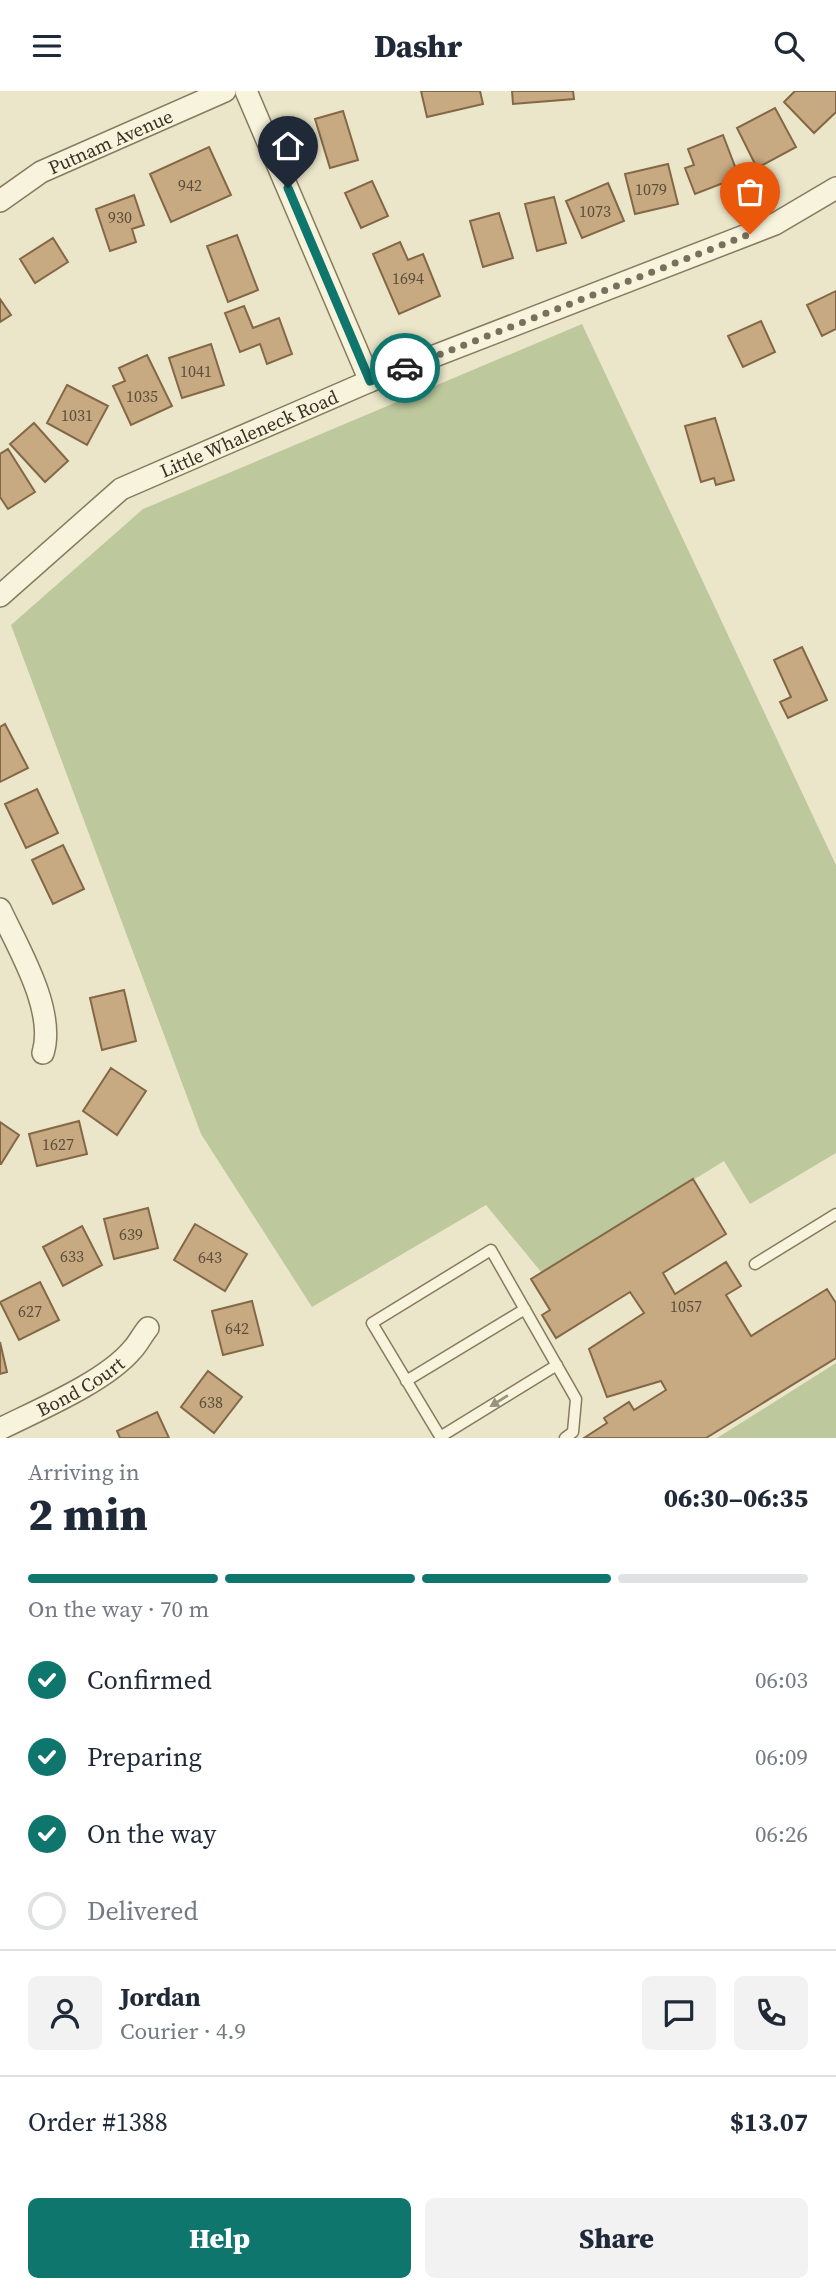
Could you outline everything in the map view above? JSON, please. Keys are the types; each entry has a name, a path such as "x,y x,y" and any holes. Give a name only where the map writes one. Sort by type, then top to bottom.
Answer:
{"street":[{"name":"Putnam Avenue","path":"0,201 41,172 225,91"},
{"path":"246,91 370,381"},
{"name":"Little Whaleneck Road","path":"0,596 121,489 370,381 775,224 836,188"},
{"path":"0,909 29,972 45,1019 47,1040 43,1053"},
{"name":"Bond Court","path":"0,1429 79,1390 114,1367 131,1352 148,1328"}],"lane":[{"path":"755,1265 836,1213"},
{"path":"557,1365 440,1438 372,1323 491,1250 557,1365 576,1399 573,1432 565,1438"},
{"path":"407,1381 525,1309"}],"green space":[{"path":"582,324 836,865 836,1153 750,1204 724,1161 542,1273 486,1205 312,1307 201,1134 11,625 143,509"},
{"path":"836,1363 836,1438 717,1438"}],"building":[{"path":"421,91 480,91 483,104 427,117"},
{"path":"512,91 573,91 574,99 513,104"},
{"path":"795,91 836,91 836,112 814,133 784,102"},
{"path":"775,108 796,147 757,168 737,128"},
{"path":"343,111 358,160 330,168 315,119"},
{"path":"723,135 739,177 695,194 685,168 694,165 688,149"},
{"path":"209,147 231,195 171,222 150,174"},
{"path":"668,164 678,204 635,214 625,174"},
{"path":"372,181 388,216 361,228 345,193"},
{"path":"608,183 624,221 582,238 566,201"},
{"path":"134,195 144,225 132,229 136,242 110,251 96,209"},
{"path":"554,197 566,243 537,251 525,204"},
{"path":"499,213 513,258 483,267 470,221"},
{"path":"237,235 258,290 228,302 207,246"},
{"path":"53,238 68,262 35,283 20,259"},
{"path":"400,242 408,260 423,254 440,296 399,314 373,254"},
{"path":"836,291 836,329 822,336 807,305"},
{"path":"0,299 11,315 0,322"},
{"path":"244,306 253,328 279,318 292,354 267,364 260,344 240,352 225,313"},
{"path":"761,321 775,352 743,367 728,336"},
{"path":"211,344 224,385 182,398 169,358"},
{"path":"147,355 172,406 131,425 113,386 125,381 119,368"},
{"path":"67,385 108,406 87,445 47,423"},
{"path":"715,418 734,480 716,485 714,478 701,482 685,426"},
{"path":"34,423 68,461 45,482 10,444"},
{"path":"8,449 35,492 8,509 0,497 0,454"},
{"path":"802,647 827,700 788,718 780,702 791,697 774,660"},
{"path":"5,724 28,768 0,782 0,727"},
{"path":"37,789 58,833 26,848 5,804"},
{"path":"63,845 84,889 53,904 32,860"},
{"path":"124,990 136,1041 102,1050 90,998"},
{"path":"111,1068 146,1091 117,1135 83,1111"},
{"path":"79,1121 87,1154 37,1166 29,1134"},
{"path":"0,1122 19,1135 1,1164 0,1164"},
{"path":"693,1179 726,1234 663,1273 675,1294 726,1262 741,1286 726,1295 751,1336 827,1289 836,1303 836,1358 706,1438 584,1438 607,1423 604,1418 629,1402 634,1410 666,1390 661,1381 607,1397 589,1349 644,1313 630,1292 556,1338 542,1315 550,1310 531,1279"},
{"path":"148,1208 158,1248 114,1259 104,1219"},
{"path":"195,1224 247,1254 225,1291 174,1260"},
{"path":"82,1226 102,1265 63,1286 43,1247"},
{"path":"40,1282 59,1320 19,1340 0,1302"},
{"path":"252,1301 263,1345 223,1355 212,1311"},
{"path":"0,1342 7,1372 0,1374"},
{"path":"208,1371 242,1397 214,1433 181,1407"},
{"path":"157,1412 169,1438 120,1438 117,1431"}],"way so far":[{"path":"405,368 750,234"}],"route":[{"path":"288,188 370,381 405,368"}]}
